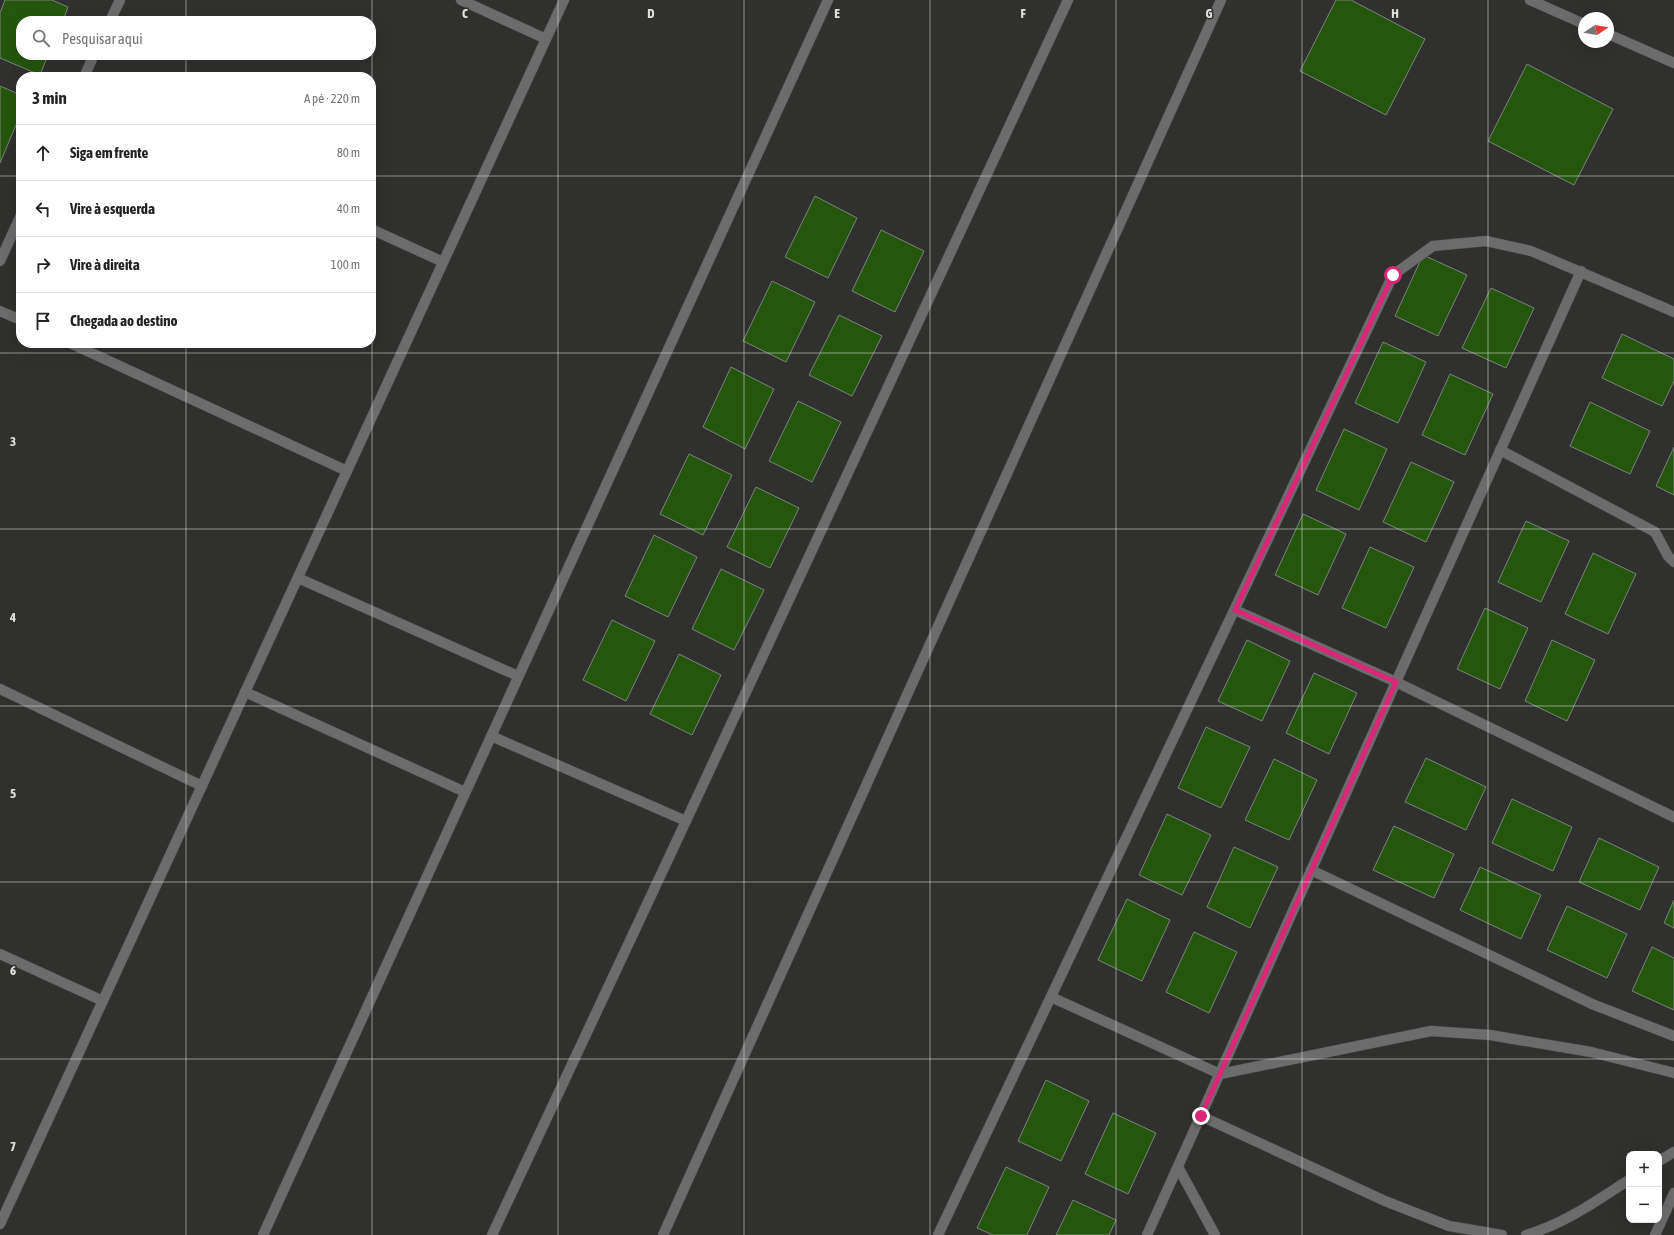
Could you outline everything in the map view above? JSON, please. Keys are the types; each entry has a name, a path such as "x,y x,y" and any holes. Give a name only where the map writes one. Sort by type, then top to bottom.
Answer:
{"street":[{"path":"112,16 120,0"},
{"path":"461,0 546,39"},
{"path":"0,1224 564,0"},
{"path":"263,1235 828,0"},
{"path":"492,1235 1068,0"},
{"path":"663,1235 1222,0"},
{"path":"1530,0 1578,21"},
{"path":"1614,37 1674,63"},
{"path":"86,72 92,60"},
{"path":"0,261 16,226"},
{"path":"376,231 443,262"},
{"path":"938,1235 1393,275 1432,246 1486,241 1531,251 1674,312"},
{"path":"1148,1235 1580,271"},
{"path":"0,311 16,318"},
{"path":"81,348 347,471"},
{"path":"1500,450 1655,532 1668,556 1674,562"},
{"path":"298,578 518,676"},
{"path":"1235,610 1396,682 1674,817"},
{"path":"0,689 202,786"},
{"path":"245,692 465,792"},
{"path":"491,736 686,821"},
{"path":"1311,870 1592,1004 1674,1036"},
{"path":"0,954 103,1001"},
{"path":"1051,997 1220,1074 1431,1031 1498,1036 1591,1052 1674,1073"},
{"path":"1201,1116 1385,1201 1442,1224 1502,1235"},
{"path":"1662,1159 1674,1152"},
{"path":"1178,1167 1215,1235"},
{"path":"1526,1235 1541,1231 1567,1219 1626,1182"},
{"path":"1654,1235 1674,1193"}],"building":[{"path":"5,0 52,0 68,7 65,16 16,16 16,60 46,60 41,72 33,72 0,58 0,13"},
{"path":"1336,0 1351,0 1425,39 1386,115 1300,71"},
{"path":"1527,64 1613,109 1574,185 1488,141"},
{"path":"0,86 16,93 16,125 0,163"},
{"path":"815,196 857,218 828,278 785,257"},
{"path":"881,230 924,251 895,312 852,291"},
{"path":"1423,255 1467,275 1438,336 1395,316"},
{"path":"772,281 815,302 786,362 743,341"},
{"path":"1491,288 1534,308 1506,368 1462,348"},
{"path":"839,315 882,336 852,396 809,375"},
{"path":"1622,334 1674,359 1674,381 1662,406 1602,378"},
{"path":"1383,342 1426,362 1398,423 1355,403"},
{"path":"731,367 774,389 745,449 703,427"},
{"path":"1450,374 1493,394 1465,455 1422,435"},
{"path":"798,401 841,422 812,482 769,461"},
{"path":"1590,402 1650,431 1630,474 1570,446"},
{"path":"1344,429 1387,449 1359,510 1316,490"},
{"path":"1674,447 1674,495 1656,486"},
{"path":"689,454 732,475 703,535 660,514"},
{"path":"1411,462 1454,482 1426,542 1383,522"},
{"path":"756,487 799,508 770,568 727,547"},
{"path":"1303,514 1346,534 1318,595 1275,575"},
{"path":"1526,521 1569,541 1541,602 1498,582"},
{"path":"654,535 697,557 668,617 625,596"},
{"path":"1370,547 1414,567 1386,628 1342,608"},
{"path":"1593,553 1636,574 1608,634 1565,614"},
{"path":"721,569 764,590 734,650 692,629"},
{"path":"1485,608 1528,628 1500,689 1457,669"},
{"path":"612,620 655,641 626,701 583,680"},
{"path":"1247,640 1290,661 1262,721 1218,701"},
{"path":"1552,640 1595,660 1567,721 1525,701"},
{"path":"679,654 721,675 692,735 650,714"},
{"path":"1314,673 1357,693 1329,754 1286,733"},
{"path":"1206,727 1250,747 1221,808 1178,788"},
{"path":"1426,758 1486,787 1466,830 1405,802"},
{"path":"1274,759 1317,780 1289,840 1245,820"},
{"path":"1512,799 1572,827 1553,871 1492,843"},
{"path":"1167,814 1211,835 1182,895 1139,875"},
{"path":"1394,826 1454,854 1434,898 1373,870"},
{"path":"1599,838 1659,867 1640,910 1579,882"},
{"path":"1234,847 1278,867 1250,928 1207,907"},
{"path":"1480,867 1541,895 1521,939 1460,910"},
{"path":"1127,899 1170,920 1142,981 1098,960"},
{"path":"1674,900 1674,928 1664,923"},
{"path":"1567,906 1627,934 1607,978 1547,950"},
{"path":"1194,932 1237,952 1209,1013 1166,992"},
{"path":"1652,947 1674,958 1674,1010 1632,991"},
{"path":"1046,1080 1089,1101 1061,1161 1018,1141"},
{"path":"1113,1113 1156,1133 1128,1194 1085,1174"},
{"path":"1006,1167 1049,1187 1027,1235 993,1235 977,1228"},
{"path":"1073,1200 1116,1220 1109,1235 1056,1235"}],"route":[{"path":"1201,1116 1396,682 1235,610 1393,275"}]}
